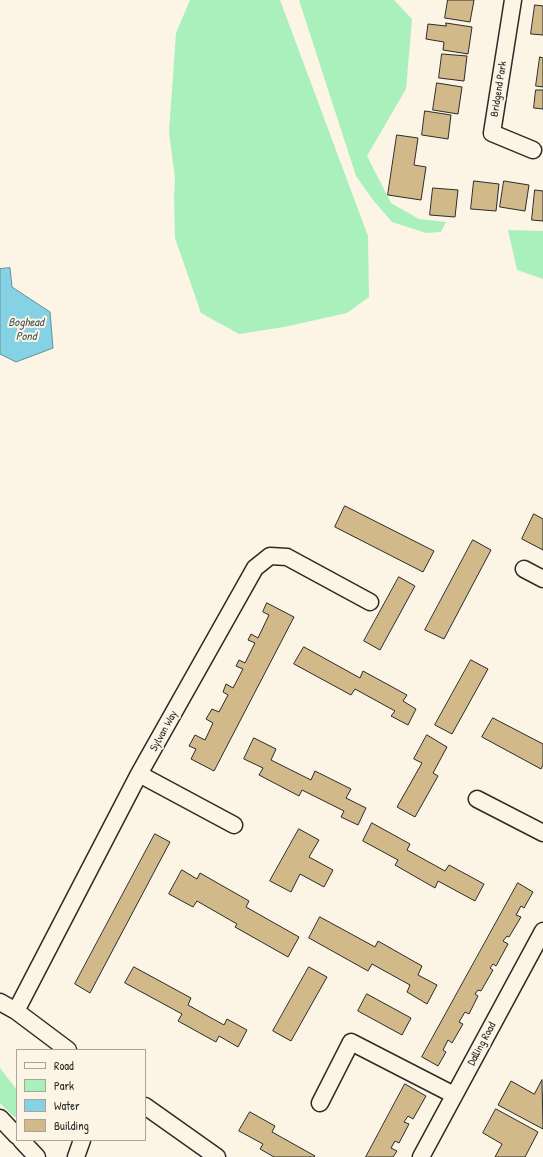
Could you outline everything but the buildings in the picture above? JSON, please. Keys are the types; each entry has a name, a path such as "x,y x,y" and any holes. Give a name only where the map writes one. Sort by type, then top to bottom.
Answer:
{"street":[{"name":"Bridgend Park","path":"514,0 492,132 534,150"},
{"name":"Sylvan Way","path":"16,1011 140,774 255,568 270,556 287,557 370,602"},
{"path":"524,569 543,579"},
{"path":"140,774 234,825"},
{"path":"477,799 543,832"},
{"name":"Dalling Road","path":"421,1157 543,931"},
{"path":"0,1002 16,1011 67,1049"},
{"path":"320,1103 351,1042 454,1095"},
{"path":"146,1107 217,1157"},
{"path":"0,1118 16,1135"},
{"path":"22,1141 37,1157"},
{"path":"76,1157 82,1141"}],"green space":[{"path":"190,0 280,0 368,236 369,297 347,313 284,327 239,334 201,313 175,238 175,178 169,132 176,33"},
{"path":"299,0 394,0 412,19 406,89 367,156 391,203 419,219 446,222 441,232 426,233 392,222 373,200 356,176"},
{"path":"508,230 543,231 543,279 517,270"},
{"path":"0,1068 16,1089 16,1118 0,1103"}],"water":[{"name":"Boghead Pond","path":"10,268 12,287 50,312 53,348 16,362 0,354 0,269"}]}
